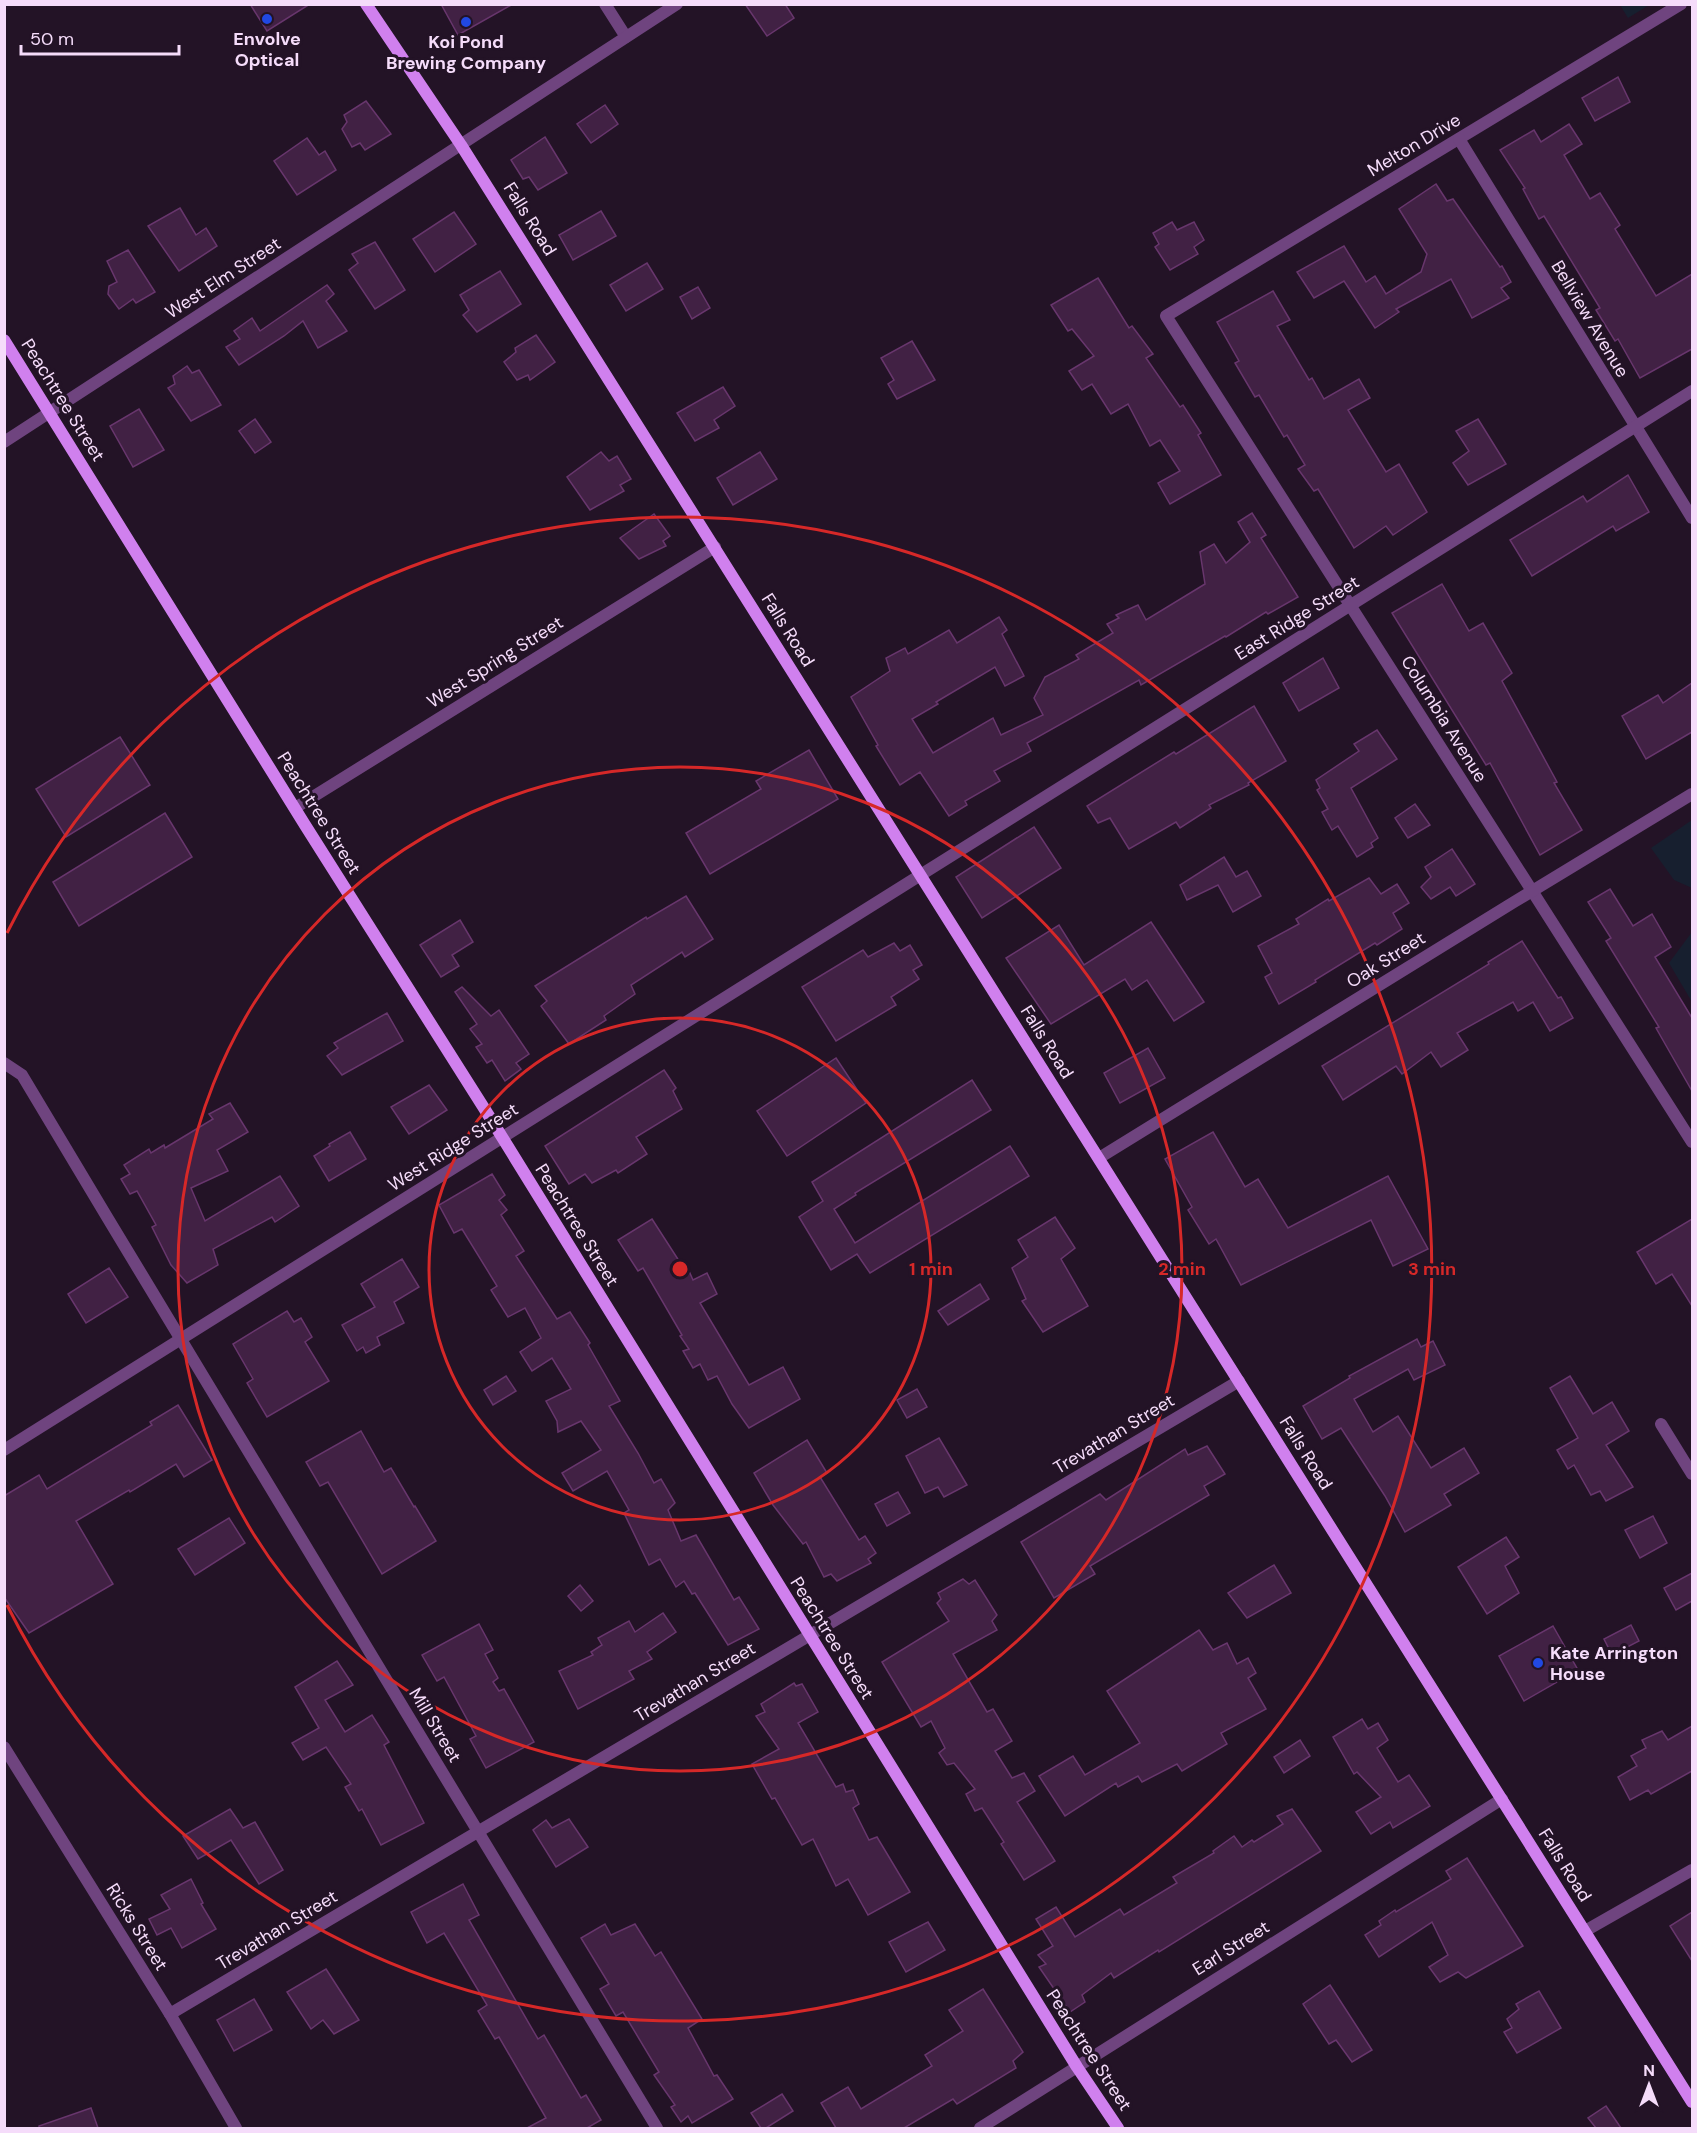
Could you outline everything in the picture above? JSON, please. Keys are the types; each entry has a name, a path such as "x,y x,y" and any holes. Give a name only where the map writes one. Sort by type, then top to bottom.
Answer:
{"main road":[{"name":"Falls Road","path":"366,4 462,145 1692,2102"},
{"name":"Peachtree Street","path":"4,340 502,1137 1077,2067 1118,2128"}],"street":[{"path":"605,4 626,38"},
{"name":"West Elm Street","path":"4,442 677,4"},
{"name":"Melton Drive","path":"1166,316 1681,4"},
{"name":"Bellview Avenue","path":"1459,139 1692,518"},
{"name":"Columbia Avenue","path":"1166,316 1692,1142"},
{"name":"East Ridge Street","path":"921,875 1692,391"},
{"name":"West Spring Street","path":"295,808 715,547"},
{"name":"Oak Street","path":"1099,1158 1692,794"},
{"name":"West Ridge Street","path":"4,1450 921,875"},
{"name":"Mill Street","path":"4,1063 22,1075 657,2128"},
{"name":"Trevathan Street","path":"170,2014 1239,1381"},
{"path":"1661,1424 1692,1474"},
{"name":"Ricks Street","path":"4,1746 170,2014 236,2128"},
{"name":"Earl Street","path":"980,2128 1502,1799"},
{"path":"1585,1931 1692,1870"}],"shaded area":[{"path":"1620,5 1649,5 1628,18"},
{"path":"1692,820 1692,888 1674,880 1651,848"},
{"path":"1692,932 1692,1002 1669,963"}],"building":[{"path":"250,4 310,4 267,31"},
{"name":"Koi Pond Brewing Company","path":"441,4 513,4 458,35"},
{"path":"745,4 785,4 794,18 767,36"},
{"path":"1618,77 1630,102 1595,121 1582,98"},
{"path":"366,101 391,134 365,150 360,143 352,147 342,129 347,122 344,115"},
{"path":"605,105 618,124 591,143 577,124"},
{"path":"1569,124 1582,144 1564,155 1590,199 1600,193 1620,225 1615,229 1656,296 1692,274 1692,349 1640,378 1618,339 1615,341 1596,310 1600,308 1544,216 1539,219 1523,189 1525,188 1500,150 1534,130 1541,142"},
{"path":"545,137 567,173 538,190 529,177 523,179 511,160"},
{"path":"307,138 319,155 325,151 336,170 297,195 274,161"},
{"path":"1436,184 1447,201 1453,199 1500,267 1502,266 1511,282 1501,288 1509,298 1472,318 1451,279 1396,309 1399,312 1375,328 1344,281 1314,298 1297,272 1344,246 1366,282 1375,276 1386,294 1421,272 1427,254 1399,209"},
{"path":"180,208 196,235 206,228 217,246 179,271 148,226"},
{"path":"601,211 616,236 573,260 559,235"},
{"path":"454,212 476,244 435,272 413,239"},
{"path":"1172,222 1177,230 1194,222 1204,240 1194,247 1198,254 1170,270 1155,247 1159,244 1153,233"},
{"path":"375,242 405,290 375,309 349,270 358,263 352,254"},
{"path":"128,250 155,292 136,303 133,299 119,309 108,294 109,286 117,282 107,261"},
{"path":"647,263 663,289 626,311 610,285"},
{"path":"500,271 521,304 477,332 463,315 469,310 460,295"},
{"path":"1098,278 1129,328 1132,326 1153,354 1146,358 1180,407 1183,405 1201,433 1198,435 1221,475 1170,504 1158,483 1180,471 1160,440 1150,446 1128,404 1111,414 1092,384 1082,390 1069,371 1094,356 1072,329 1068,331 1051,305"},
{"path":"327,285 334,294 326,301 347,331 318,348 303,321 239,365 226,347 240,339 234,331 252,318 260,331"},
{"path":"698,287 710,308 692,319 680,297"},
{"path":"1273,291 1290,320 1277,326 1309,380 1312,378 1324,399 1359,379 1370,398 1348,410 1386,472 1399,464 1427,512 1393,535 1386,526 1354,548 1318,489 1314,491 1298,469 1305,465 1287,435 1284,437 1259,395 1255,397 1235,363 1239,361 1217,322"},
{"path":"536,335 555,362 530,380 528,375 517,380 504,362 516,352 515,348"},
{"path":"912,341 935,380 897,399 888,384 894,380 881,358"},
{"path":"187,366 192,373 199,370 221,405 191,421 168,388 175,384 173,376"},
{"path":"723,387 735,406 714,420 719,428 695,441 677,413"},
{"path":"139,409 164,450 133,467 110,426"},
{"path":"255,419 271,442 255,453 239,431"},
{"path":"1478,419 1506,464 1468,485 1453,463 1469,451 1456,431"},
{"path":"601,452 609,461 617,456 631,479 620,485 624,491 590,510 567,477"},
{"path":"760,452 777,479 733,505 717,478"},
{"path":"1628,475 1649,512 1616,531 1613,526 1532,576 1510,540 1583,496 1587,502"},
{"path":"1252,513 1266,535 1261,538 1298,597 1268,614 1266,612 1141,685 1139,680 1027,743 1031,751 994,771 1000,781 965,801 967,805 949,816 920,772 900,785 876,746 878,745 851,697 890,671 886,658 905,648 908,654 949,630 957,643 999,617 1007,630 1002,634 1024,676 1005,686 995,667 912,719 933,753 993,718 1001,735 1043,715 1034,698 1045,677 1079,659 1076,655 1113,633 1107,624 1119,618 1116,615 1138,605 1146,620 1205,584 1200,552 1214,544 1226,563 1250,542 1238,522"},
{"path":"654,514 670,536 663,541 666,546 639,559 620,538"},
{"path":"1442,584 1469,631 1483,623 1512,673 1502,681 1557,782 1554,783 1582,830 1540,855 1490,763 1486,765 1392,613"},
{"path":"1323,658 1339,688 1299,711 1283,683"},
{"path":"1692,683 1692,732 1646,759 1622,716 1658,695 1663,703"},
{"path":"1254,706 1286,761 1248,783 1249,785 1209,805 1211,808 1180,828 1176,822 1129,849 1110,818 1098,823 1087,806"},
{"path":"1377,730 1397,759 1351,788 1378,838 1371,843 1373,847 1357,857 1338,826 1332,830 1322,812 1328,809 1317,790 1320,788 1316,780 1359,751 1354,744"},
{"path":"120,737 150,785 66,837 36,789"},
{"path":"809,750 838,799 710,874 686,833 761,789 756,781"},
{"path":"1415,804 1430,825 1408,838 1395,818"},
{"path":"165,813 192,857 79,926 53,882"},
{"path":"1034,827 1061,868 982,918 956,877"},
{"path":"1452,849 1475,884 1456,896 1450,887 1431,899 1421,887 1431,877 1425,867"},
{"path":"1224,857 1236,877 1247,871 1261,896 1233,912 1218,885 1187,900 1180,885"},
{"path":"1369,878 1381,894 1397,884 1409,903 1393,913 1402,929 1377,945 1375,943 1279,1004 1265,977 1272,973 1258,946 1299,924 1296,919 1328,899 1329,901"},
{"path":"1610,889 1633,926 1652,914 1671,947 1655,957 1692,1018 1692,1091 1656,1028 1659,1027 1606,941 1611,938 1588,902"},
{"path":"686,896 713,939 685,957 682,952 631,985 635,994 604,1016 606,1020 569,1044 541,1006 547,1001 535,986 646,917 647,919"},
{"path":"460,920 473,942 452,955 459,966 441,977 420,945"},
{"path":"1151,922 1204,1002 1174,1021 1147,980 1132,990 1125,979 1051,1024 1006,958 1059,925 1084,965"},
{"path":"1522,941 1573,1018 1550,1031 1533,1002 1518,1011 1513,1002 1457,1033 1468,1050 1441,1067 1431,1052 1402,1074 1396,1066 1343,1100 1322,1066 1489,964 1488,962"},
{"path":"894,943 900,951 910,945 922,965 913,970 919,979 891,997 896,1005 836,1041 802,987 863,950 868,957"},
{"path":"462,987 491,1016 499,1010 529,1054 516,1063 521,1069 505,1081 492,1060 487,1063 476,1047 482,1044 470,1029 477,1024 455,992"},
{"path":"387,1013 403,1041 342,1075 327,1056 338,1048 334,1043"},
{"path":"1148,1048 1165,1078 1120,1103 1104,1073"},
{"path":"836,1058 866,1103 787,1156 757,1111"},
{"path":"664,1070 676,1088 673,1091 682,1109 636,1137 647,1154 618,1173 616,1170 592,1183 585,1174 569,1184 545,1146"},
{"path":"972,1080 991,1110 855,1193 856,1195 834,1209 855,1243 1010,1146 1029,1176 870,1273 857,1254 831,1270 799,1217 823,1201 812,1182"},
{"path":"429,1085 447,1110 409,1134 391,1107"},
{"path":"230,1103 248,1132 217,1150 228,1171 191,1188 205,1221 280,1176 299,1206 275,1222 272,1217 213,1249 218,1265 187,1283 171,1265 152,1227 156,1225 137,1191 130,1194 121,1179 130,1174 124,1165 149,1149 151,1153 164,1145 165,1148 213,1119 209,1114"},
{"path":"350,1132 366,1159 329,1181 314,1156"},
{"path":"1213,1132 1245,1187 1258,1179 1288,1228 1388,1176 1428,1249 1393,1266 1371,1220 1241,1285 1216,1239 1209,1244 1188,1210 1192,1207 1165,1159"},
{"path":"492,1174 505,1195 499,1200 507,1210 501,1215 524,1251 516,1256 557,1319 570,1312 590,1343 588,1345 620,1401 609,1406 654,1483 661,1479 675,1503 668,1510 681,1541 696,1535 734,1600 739,1597 759,1629 728,1645 695,1593 692,1594 684,1581 676,1587 660,1559 649,1565 624,1513 629,1510 607,1471 573,1491 562,1473 601,1450 581,1421 558,1432 557,1421 546,1401 571,1389 552,1358 532,1371 520,1352 541,1338 525,1308 508,1317 491,1290 497,1286 462,1229 454,1233 439,1205"},
{"path":"1055,1217 1075,1248 1061,1259 1088,1306 1043,1332 1022,1301 1026,1299 1012,1268 1028,1257 1018,1240"},
{"path":"652,1219 681,1264 685,1262 693,1280 707,1273 717,1294 700,1303 749,1385 783,1367 800,1399 749,1428 732,1404 717,1376 708,1380 700,1364 693,1368 683,1351 689,1349 680,1336 682,1335 643,1268 638,1271 618,1240"},
{"path":"1692,1219 1692,1306 1672,1274 1656,1284 1637,1252"},
{"path":"402,1259 419,1287 394,1302 404,1323 377,1337 380,1345 366,1353 363,1347 357,1351 342,1325 375,1307 361,1284"},
{"path":"109,1268 128,1297 86,1323 68,1294"},
{"path":"980,1284 989,1299 948,1325 938,1311"},
{"path":"287,1311 294,1322 301,1318 312,1337 305,1342 329,1381 267,1417 247,1383 253,1379 233,1344"},
{"path":"1417,1339 1421,1347 1433,1341 1445,1365 1414,1380 1408,1369 1354,1399 1373,1432 1398,1416 1431,1468 1464,1448 1479,1473 1444,1494 1451,1505 1405,1532 1385,1496 1341,1428 1322,1439 1303,1406 1350,1378 1349,1376"},
{"path":"506,1376 516,1391 493,1405 484,1390"},
{"path":"1570,1376 1593,1414 1612,1402 1629,1431 1606,1445 1633,1487 1606,1501 1600,1491 1591,1495 1574,1465 1568,1469 1557,1450 1578,1438 1550,1388"},
{"path":"917,1389 927,1407 907,1418 897,1400"},
{"path":"178,1405 212,1460 184,1477 176,1464 76,1521 113,1584 29,1633 4,1597 4,1496 39,1475 47,1489 152,1425 150,1422"},
{"path":"361,1431 384,1472 391,1468 436,1541 382,1574 328,1482 320,1486 306,1462"},
{"path":"939,1438 967,1485 944,1497 938,1487 925,1493 906,1456"},
{"path":"807,1440 827,1473 820,1477 859,1540 865,1536 876,1553 868,1559 871,1563 837,1581 831,1574 824,1577 806,1542 803,1544 773,1505 754,1473"},
{"path":"1207,1446 1225,1474 1204,1486 1209,1495 1090,1566 1095,1574 1054,1598 1021,1542 1100,1494 1106,1500 1185,1449 1188,1455"},
{"path":"898,1492 910,1513 887,1526 875,1504"},
{"path":"1653,1516 1667,1543 1640,1558 1625,1530"},
{"path":"229,1518 245,1543 195,1575 178,1549"},
{"path":"1506,1537 1519,1557 1505,1566 1519,1593 1487,1614 1458,1567"},
{"path":"1274,1565 1291,1593 1247,1618 1228,1593"},
{"path":"1692,1573 1692,1601 1676,1610 1664,1588"},
{"path":"963,1579 969,1584 975,1580 997,1615 992,1621 997,1630 953,1654 987,1712 993,1709 1012,1741 995,1751 1012,1778 1024,1773 1035,1791 1017,1802 1055,1861 1024,1880 1001,1844 1004,1842 982,1808 975,1811 966,1794 975,1789 954,1763 947,1765 939,1753 945,1748 931,1721 921,1727 882,1662 949,1621 937,1603 941,1599 938,1593"},
{"path":"580,1585 593,1601 581,1611 568,1596"},
{"path":"663,1613 676,1632 647,1652 652,1659 629,1671 634,1679 578,1709 559,1671 593,1655 591,1652 602,1645 598,1638 629,1621 635,1632"},
{"path":"479,1624 493,1650 485,1654 498,1678 493,1682 499,1691 504,1689 534,1742 486,1768 470,1739 476,1736 444,1677 437,1681 422,1655"},
{"path":"1631,1625 1639,1641 1612,1655 1604,1639"},
{"name":"Kate Arrington House","path":"1553,1626 1578,1670 1524,1701 1499,1656"},
{"path":"1199,1630 1213,1650 1227,1643 1237,1664 1248,1658 1256,1673 1248,1678 1266,1709 1221,1733 1227,1744 1182,1771 1177,1764 1142,1782 1138,1776 1118,1787 1116,1783 1065,1816 1039,1776 1073,1756 1085,1775 1140,1743 1107,1691"},
{"path":"337,1661 353,1685 325,1700 345,1732 372,1715 389,1742 384,1745 424,1823 381,1845 362,1809 359,1811 345,1787 351,1784 326,1747 303,1760 292,1743 319,1728 295,1687"},
{"path":"794,1683 796,1686 802,1684 818,1712 798,1723 836,1787 843,1784 846,1792 853,1790 859,1804 853,1808 869,1840 877,1837 910,1892 868,1915 848,1879 836,1886 813,1839 802,1845 752,1764 779,1749 756,1716 765,1712 761,1704"},
{"path":"1362,1719 1368,1729 1378,1723 1388,1740 1377,1748 1398,1782 1409,1775 1430,1806 1393,1828 1390,1822 1371,1834 1356,1812 1381,1797 1357,1772 1354,1774 1333,1737"},
{"path":"1692,1726 1692,1771 1651,1794 1648,1790 1630,1800 1618,1777 1637,1766 1631,1756 1646,1748 1642,1740 1662,1731 1668,1740"},
{"path":"1300,1740 1310,1756 1284,1773 1274,1757"},
{"path":"230,1809 243,1828 255,1822 283,1870 259,1884 231,1840 198,1859 183,1836"},
{"path":"1292,1809 1321,1851 1159,1952 1158,1950 1114,1978 1111,1973 1082,1995 1085,2002 1070,2012 1039,1967 1046,1964 1038,1955 1053,1946 1036,1919 1056,1907 1075,1937 1120,1909 1124,1915 1177,1883 1173,1877 1214,1853 1213,1851 1234,1836 1242,1847 1252,1840 1254,1842 1283,1824 1277,1816"},
{"path":"569,1819 588,1847 556,1867 533,1830 546,1820 552,1828"},
{"path":"1467,1858 1523,1946 1466,1978 1458,1972 1440,1982 1429,1967 1448,1955 1432,1922 1379,1957 1365,1935 1381,1925 1379,1921 1395,1910 1396,1912 1451,1879 1446,1871"},
{"path":"191,1879 203,1903 201,1904 216,1929 182,1948 171,1928 157,1935 149,1919 170,1909 161,1895"},
{"path":"463,1884 479,1915 469,1920 538,2039 544,2035 581,2098 586,2095 601,2120 587,2128 527,2128 546,2118 499,2037 495,2039 478,2011 487,2005 444,1933 427,1943 411,1912"},
{"path":"1692,1912 1692,1961 1670,1926"},
{"path":"928,1922 945,1950 906,1972 889,1942"},
{"path":"605,1924 611,1935 635,1924 655,1956 661,1952 702,2019 688,2028 714,2076 717,2075 733,2099 692,2123 688,2116 681,2122 671,2107 675,2105 654,2075 659,2072 623,2012 616,2016 600,1989 609,1984 581,1938"},
{"path":"326,1969 359,2020 334,2034 323,2020 311,2029 287,1992"},
{"path":"1330,1985 1372,2050 1352,2062 1336,2040 1329,2044 1303,2004"},
{"path":"983,1989 1023,2052 1013,2061 1016,2068 957,2104 953,2099 904,2128 836,2128 821,2103 848,2087 861,2109 932,2066 925,2055 963,2031 949,2010"},
{"path":"1539,1991 1561,2028 1517,2053 1504,2032 1512,2028 1507,2019 1519,2009 1516,2004"},
{"path":"254,1999 272,2030 234,2051 217,2020"},
{"path":"782,2094 793,2111 766,2128 761,2128 751,2113"},
{"path":"1606,2106 1621,2128 1596,2128 1588,2118"},
{"path":"91,2108 98,2128 39,2128 39,2126"}],"place":[{"name":"Envolve Optical","path":"267,19"},
{"name":"Koi Pond Brewing Company","path":"466,22"},
{"name":"Kate Arrington House","path":"1538,1663"}]}
